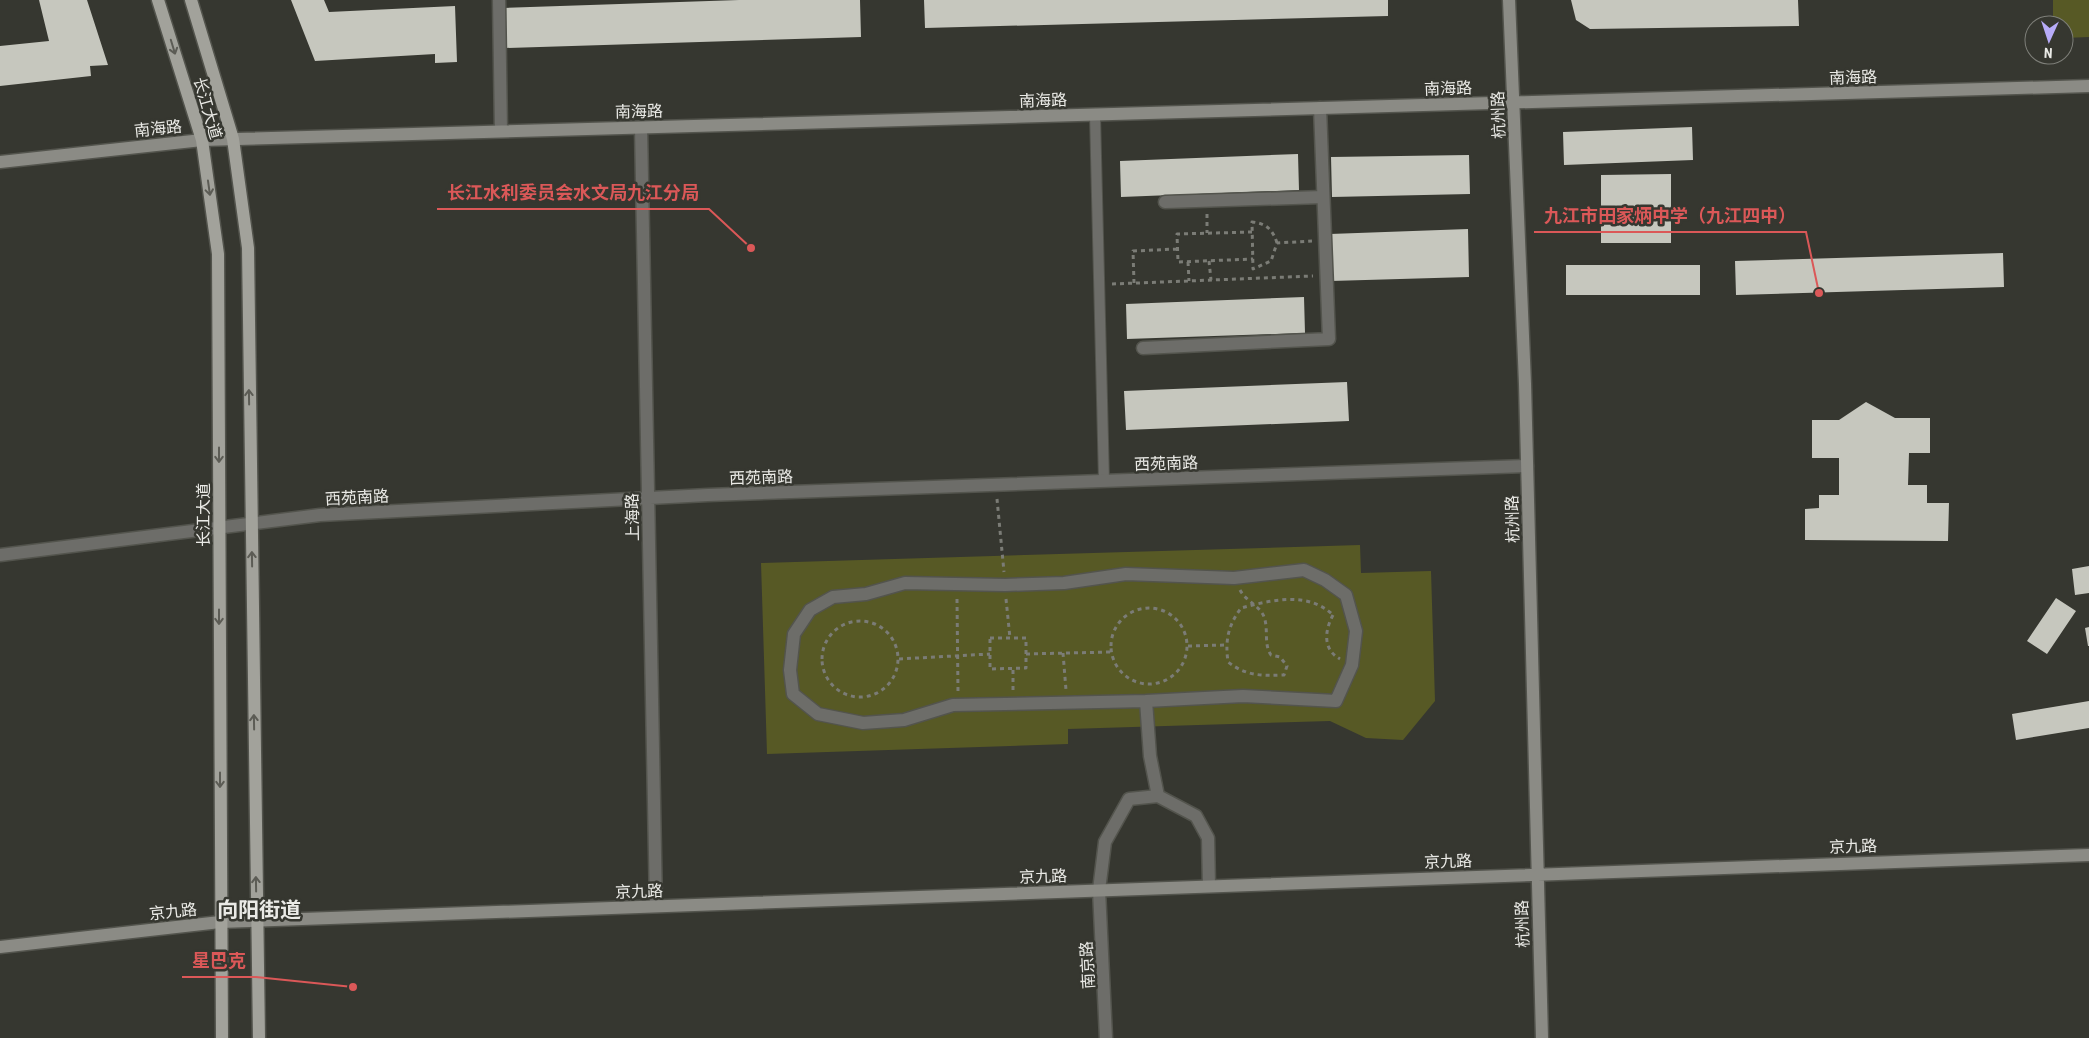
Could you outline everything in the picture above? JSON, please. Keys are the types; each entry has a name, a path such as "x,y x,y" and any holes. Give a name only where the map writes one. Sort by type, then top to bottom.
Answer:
{"main road":[{"name":"长江大道","path":"158,0 202,140 218,254 222,1038"},
{"name":"长江大道","path":"191,0 233,139 248,248 259,1038"},
{"name":"杭州路","path":"1509,0 1526,466 1542,1038"},
{"name":"南海路","path":"0,162 202,140 2089,86"},
{"name":"京九路","path":"0,947 220,922 2089,855"}],"street":[{"path":"499,0 501,131"},
{"path":"1143,348 1329,339 1320,108"},
{"name":"上海路","path":"641,128 656,906"},
{"path":"1165,202 1323,197"},
{"name":"西苑南路","path":"0,555 320,516 648,498 1526,466"},
{"path":"1304,570 1325,580 1346,595 1356,631 1352,665 1336,701 1243,696 1146,701 1067,701 958,705 904,720 863,723 818,714 793,694 790,670 794,634 810,610 833,597 866,594 905,583 1005,585 1064,583 1126,574 1234,578 1304,570"},
{"path":"1146,701 1150,756 1158,796 1196,816 1208,838 1209,886"},
{"name":"南京路","path":"1106,1038 1099,890 1105,842 1129,799 1158,796"}],"lane":[{"path":"1095,115 1104,481"}],"path":[{"path":"1252,222 1260,222 1271,230 1277,243 1274,256 1265,265 1253,269 1252,232 1252,222"},
{"path":"1252,232 1177,234 1177,250 1178,262 1253,260"},
{"path":"1277,243 1325,241"},
{"path":"1134,282 1133,251 1177,250"},
{"path":"1209,261 1211,280"},
{"path":"1188,262 1189,280"},
{"path":"1099,285 1327,275"},
{"path":"995,485 1010,638"},
{"path":"1234,578 1242,594 1254,605 1260,610 1265,620 1267,650 1271,655 1280,656 1287,666 1284,675 1258,676 1241,671 1228,662 1226,645 1230,624 1241,608 1254,605 1284,599 1308,601 1324,606 1333,615"},
{"path":"956,584 958,705"},
{"path":"1350,607 1333,615 1327,626 1326,642 1335,656 1352,665"},
{"path":"1146,608 1158,608 1170,613 1180,622 1186,633 1188,646 1186,659 1180,670 1170,678 1158,683 1145,684 1133,681 1122,674 1111,652 1114,633 1123,618 1134,611 1146,608"},
{"path":"857,620 869,621 881,626 891,635 897,646 899,659 897,671 891,683 881,691 869,696 856,696 844,693 834,686 826,676 822,664 825,646 834,630 857,620"},
{"path":"990,638 1026,638 1026,654 1026,668 990,668 990,638"},
{"path":"1188,646 1226,645"},
{"path":"1026,654 1111,652"},
{"path":"1063,653 1067,701"},
{"path":"899,659 990,654"},
{"path":"1013,669 1013,703"}],"shaded area":[{"path":"2053,0 2089,0 2089,37 2074,38 2074,15 2053,15"},
{"path":"1360,545 1361,573 1431,571 1435,701 1403,740 1366,738 1330,721 1068,729 1068,744 767,754 761,563"}],"building":[{"path":"39,0 87,0 108,65 90,66 91,76 0,86 0,46 49,41"},
{"path":"291,0 324,0 329,12 455,6 457,62 435,63 435,54 315,61"},
{"path":"739,0 860,0 861,37 505,48 504,8"},
{"path":"924,0 1388,0 1388,16 925,28"},
{"path":"1571,0 1798,0 1799,26 1590,29 1576,20"},
{"path":"1692,127 1693,160 1564,165 1563,132"},
{"path":"1298,154 1299,190 1121,197 1120,161"},
{"path":"1469,155 1470,194 1332,197 1331,157"},
{"path":"1671,174 1671,243 1601,243 1601,175"},
{"path":"1468,229 1469,277 1331,281 1330,234"},
{"path":"2003,253 2004,287 1736,295 1735,261"},
{"path":"1566,265 1700,265 1700,295 1566,295"},
{"path":"1304,297 1305,333 1127,339 1126,304"},
{"path":"1347,382 1349,421 1126,430 1124,391"},
{"path":"1866,402 1895,418 1930,418 1930,453 1909,453 1908,485 1927,485 1927,503 1949,503 1948,541 1805,540 1805,509 1819,508 1819,495 1839,495 1839,458 1812,458 1812,420 1839,420"},
{"path":"2089,566 2089,593 2075,595 2072,569"},
{"path":"2056,598 2076,611 2047,654 2027,641"},
{"path":"2089,627 2089,646 2088,646 2085,628"},
{"path":"2089,701 2089,728 2016,740 2012,714"}],"place":[{"name":"长江水利委员会水文局九江分局","path":"751,248"},
{"name":"九江市田家炳中学（九江四中）","path":"1819,293"},
{"name":"星巴克","path":"353,987"}],"district":[{"name":"向阳街道","path":"259,910"}]}
